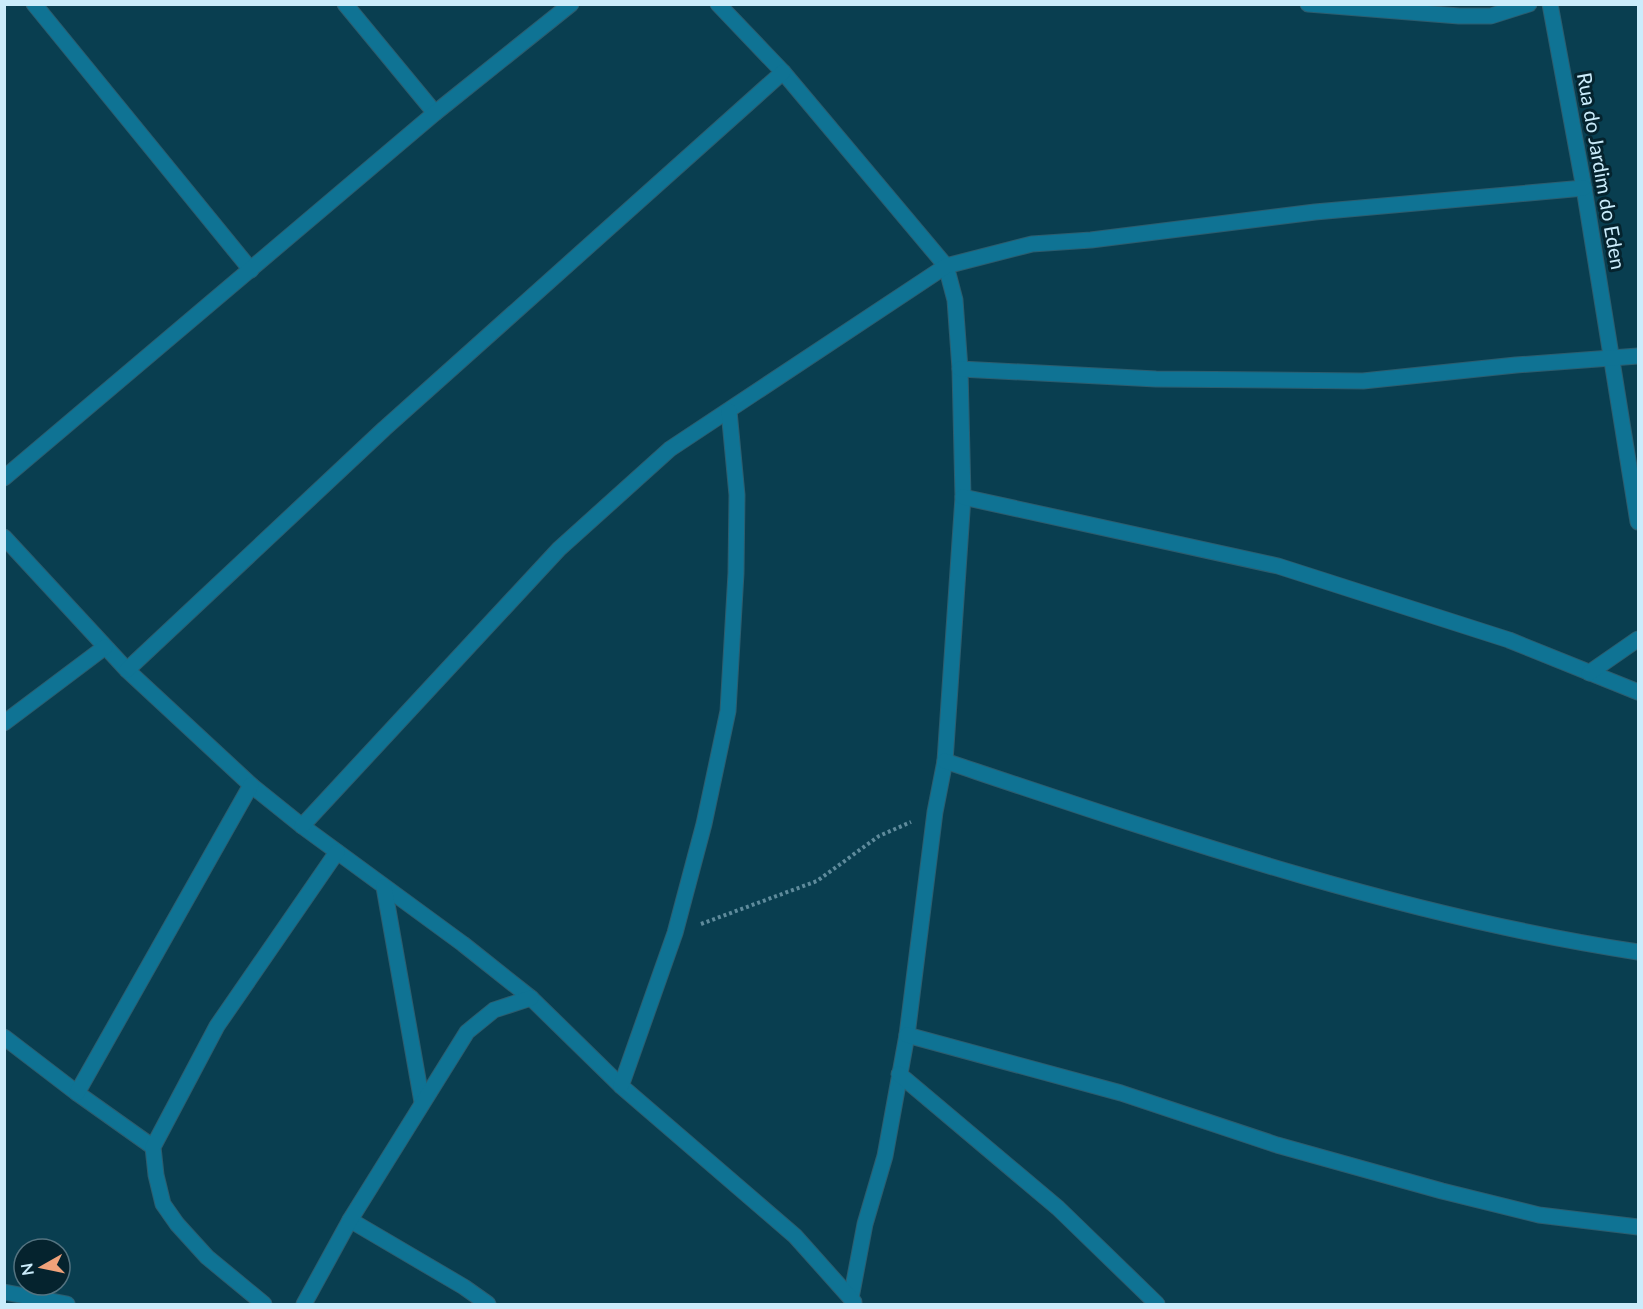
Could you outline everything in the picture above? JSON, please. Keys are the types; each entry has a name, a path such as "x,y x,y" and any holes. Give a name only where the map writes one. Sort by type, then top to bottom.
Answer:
{"street":[{"path":"33,4 251,270"},
{"path":"345,4 435,113"},
{"path":"4,478 435,113 571,4"},
{"path":"718,4 783,72 946,266 956,300 963,497 945,761 935,812 907,1035 885,1156 865,1224 854,1301"},
{"path":"1308,4 1459,16 1491,16 1529,4"},
{"name":"Rua do Jardim do Eden","path":"1550,4 1584,188 1638,522"},
{"path":"127,670 384,429 783,72"},
{"path":"302,826 559,549 670,449 946,266 1032,244 1091,240 1315,213 1584,188"},
{"path":"960,369 1156,378 1363,381 1516,365 1638,356"},
{"path":"621,1086 675,933 704,824 728,711 736,573 737,495 729,411"},
{"path":"963,497 1278,566 1509,640 1638,692"},
{"path":"4,537 127,670 251,785 302,826 463,944 531,998 621,1086 734,1181 795,1236 854,1301"},
{"path":"1589,673 1638,639"},
{"path":"4,723 105,647"},
{"path":"945,761 1253,862 1444,914 1638,952"},
{"path":"77,1094 251,785"},
{"path":"264,1305 207,1257 177,1224 164,1204 156,1175 153,1147 218,1026 337,852"},
{"path":"384,887 422,1102"},
{"path":"304,1305 350,1220 466,1032 494,1010 531,998"},
{"path":"907,1035 1121,1093 1277,1145 1453,1194 1539,1215 1638,1227"},
{"path":"4,1037 77,1094 153,1147"},
{"path":"899,1074 1058,1208 1157,1305"},
{"path":"350,1220 464,1287 488,1305"},
{"path":"4,1292 67,1305"}],"path":[{"path":"675,933 817,881 879,836 935,812"}]}
